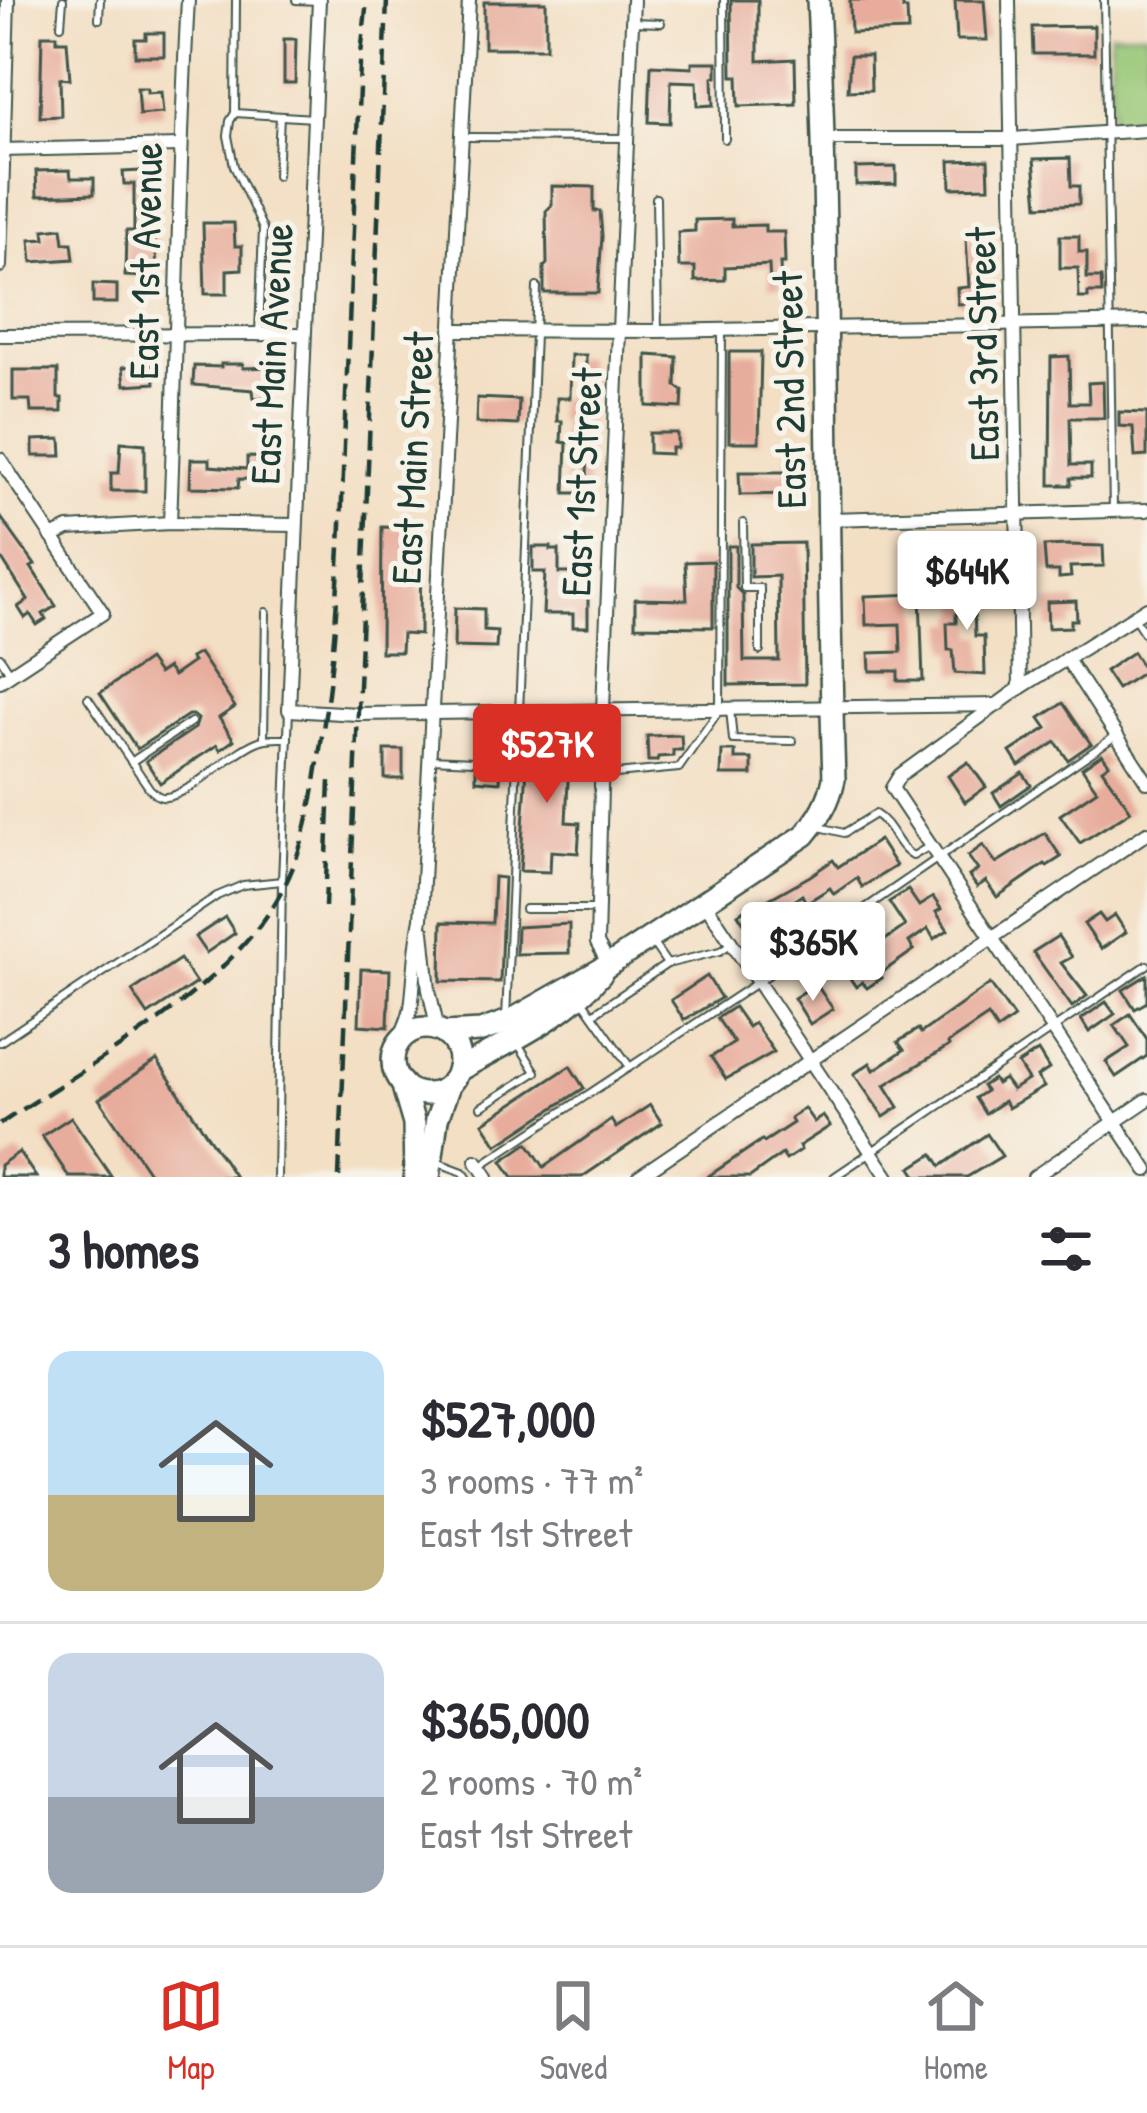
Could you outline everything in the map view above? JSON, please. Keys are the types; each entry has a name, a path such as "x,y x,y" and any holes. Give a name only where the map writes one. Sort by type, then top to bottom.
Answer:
{"main road":[{"name":"East 2nd Street","path":"813,826 834,779 818,0"},
{"path":"401,1083 416,1093 434,1094 511,1030 813,826"},
{"path":"425,1171 394,1066 401,1040 415,1030 511,1030 586,1006 609,964"},
{"path":"425,1171 453,1078 456,1049 441,1032"}],"street":[{"path":"0,266 8,0"},
{"name":"East 1st Avenue","path":"170,523 188,0"},
{"name":"East Main Avenue","path":"289,710 319,0"},
{"name":"East Main Street","path":"396,1048 412,1001 421,919 469,0"},
{"name":"East 1st Street","path":"609,964 597,943 633,0"},
{"name":"East 3rd Street","path":"1009,0 1020,688"},
{"path":"824,139 1011,139 1147,130"},
{"path":"1,150 180,146"},
{"path":"451,330 621,332 1147,322"},
{"path":"0,335 304,334"},
{"path":"0,460 103,613 6,678"},
{"path":"830,519 1147,510"},
{"path":"52,537 68,530 170,523 296,525"},
{"path":"1147,608 1020,688 900,776 892,788 1147,1170"},
{"path":"1066,658 1147,782"},
{"path":"289,710 358,714 998,705"},
{"path":"638,1177 1147,833"},
{"path":"705,903 888,1177"},
{"name":"East Main Street","path":"421,919 429,990 441,1032"},
{"path":"1034,1177 1147,1100"}],"lane":[{"path":"61,25 63,0"},
{"path":"99,19 100,0"},
{"path":"236,0 235,113 228,136 234,166 263,229 259,334"},
{"path":"296,0 319,0"},
{"path":"724,0 725,139"},
{"path":"1104,0 1113,511"},
{"path":"632,22 662,23"},
{"path":"235,113 314,118"},
{"path":"277,176 280,116"},
{"path":"461,137 628,138"},
{"path":"656,198 658,331"},
{"path":"481,1107 536,1072 511,1030 538,287"},
{"path":"722,330 725,709 733,740 793,741"},
{"path":"743,523 744,588 760,588 760,651"},
{"path":"264,738 266,612"},
{"path":"1133,616 1147,638"},
{"path":"0,657 6,678"},
{"path":"88,698 150,789 165,798 264,738 288,738"},
{"path":"602,776 679,768 725,709"},
{"path":"277,1177 289,710"},
{"path":"131,762 191,722"},
{"path":"481,1168 1117,735"},
{"path":"431,759 474,761"},
{"path":"813,826 844,833 875,814 907,854 914,856 931,845"},
{"path":"0,1042 217,896 243,885 282,881"},
{"path":"525,909 598,909"},
{"path":"650,939 668,964"},
{"path":"630,1067 586,1006 668,964 732,943"},
{"path":"834,1177 1147,965"},
{"path":"425,1171 464,1172 467,1177"}],"green space":[{"path":"1147,32 1147,117 1112,121 1110,33"}],"building":[{"path":"731,0 758,0 758,61 795,59 796,104 739,106 738,76 732,76"},
{"path":"850,0 903,0 908,31 851,33"},
{"path":"955,0 984,0 987,40 957,40"},
{"path":"484,2 546,2 546,48 484,48"},
{"path":"1094,26 1094,54 1033,54 1032,27"},
{"path":"146,33 164,33 164,56 135,56 135,39 146,39"},
{"path":"42,35 67,41 70,79 60,78 61,116 40,117"},
{"path":"284,39 296,39 295,83 284,83"},
{"path":"850,56 870,56 871,90 848,91"},
{"path":"692,62 717,62 714,105 698,106 697,82 671,81 670,123 649,122 651,65 692,67"},
{"path":"137,88 161,92 163,113 139,115"},
{"path":"1070,158 1071,186 1079,186 1079,204 1038,206 1034,159"},
{"path":"988,160 989,187 951,188 950,161"},
{"path":"896,167 896,184 856,185 856,168"},
{"path":"70,170 71,178 94,178 94,194 37,196 36,171"},
{"path":"160,170 158,222 154,222 157,268 151,268 151,277 125,276 126,231 134,231 134,184 124,184 123,172"},
{"path":"552,186 594,187 594,211 600,211 602,236 598,293 544,293 546,211 552,205"},
{"path":"732,219 732,226 765,225 765,232 784,232 781,286 770,286 769,265 725,267 725,280 695,281 695,267 679,267 678,232 695,231 695,220"},
{"path":"203,223 234,223 235,246 242,246 242,269 227,270 227,294 205,294"},
{"path":"62,228 64,243 72,243 74,259 32,262 30,240 45,239 44,230"},
{"path":"988,236 990,255 984,255 990,303 958,304 957,288 969,287 966,238"},
{"path":"1060,236 1079,236 1079,252 1087,252 1087,278 1101,278 1102,293 1079,298 1078,268 1060,268"},
{"path":"93,284 117,285 117,303 93,303"},
{"path":"729,352 761,352 759,442 729,442"},
{"path":"571,355 586,355 586,376 591,377 587,493 565,493 567,443 561,442 557,398 570,398"},
{"path":"647,355 677,357 676,386 683,391 682,408 647,406"},
{"path":"1069,356 1070,403 1089,403 1088,383 1103,382 1104,418 1070,418 1071,465 1091,465 1091,478 1050,485 1051,357"},
{"path":"154,365 155,383 125,385 123,367"},
{"path":"194,366 275,367 276,386 269,386 269,397 254,398 253,390 193,385"},
{"path":"13,370 58,370 62,412 31,412 30,400 13,400"},
{"path":"477,398 519,400 518,425 476,423"},
{"path":"1119,412 1147,413 1147,456 1135,457 1133,427 1119,426"},
{"path":"649,433 677,433 677,448 671,448 671,454 649,453"},
{"path":"61,439 62,456 33,456 33,440"},
{"path":"121,442 145,444 145,491 111,491 111,473 119,473"},
{"path":"788,453 800,453 800,494 740,495 739,472 788,472"},
{"path":"247,457 281,458 280,480 239,479 238,488 190,487 191,459 247,469"},
{"path":"0,516 35,565 31,567 56,606 37,625 18,607 28,600 0,556"},
{"path":"382,527 421,528 420,635 402,634 401,652 381,652"},
{"path":"803,543 805,684 728,685 728,546 736,546 736,588 743,595 744,661 779,661 778,576 751,577 751,544"},
{"path":"1044,546 1103,546 1104,566 1070,567 1071,577 1059,578 1059,571 1046,571"},
{"path":"533,547 559,550 559,573 588,573 588,627 573,627 573,614 543,614 545,572 533,572"},
{"path":"713,561 713,627 635,626 635,599 687,600 685,562"},
{"path":"958,582 971,582 972,589 984,588 985,608 974,609 975,636 984,636 985,675 955,673 953,650 948,650 947,623 956,623 959,614"},
{"path":"920,594 923,681 898,681 898,671 870,671 869,653 901,652 900,624 866,625 865,596"},
{"path":"1076,601 1077,620 1071,620 1071,627 1048,628 1047,602"},
{"path":"455,608 484,609 484,630 497,631 496,648 454,647"},
{"path":"1133,652 1145,671 1117,689 1105,671"},
{"path":"199,653 235,707 219,718 234,740 220,750 217,745 160,783 146,761 195,728 198,719 188,715 137,749 100,693 148,660 158,674 167,668 173,676"},
{"path":"1063,703 1091,744 1068,760 1056,742 1019,766 1010,752 1047,728 1040,718"},
{"path":"681,735 682,750 648,761 647,736"},
{"path":"529,739 570,741 566,822 580,823 578,853 551,851 550,872 520,871"},
{"path":"477,744 502,745 500,782 476,780 481,760"},
{"path":"385,750 403,750 403,779 385,779"},
{"path":"722,751 735,751 735,759 752,759 752,775 721,775"},
{"path":"1102,754 1109,764 1102,769 1131,811 1080,843 1060,815 1097,790 1082,768"},
{"path":"968,762 986,787 965,802 948,776"},
{"path":"1023,773 1031,785 1001,806 993,793"},
{"path":"1045,833 1061,857 997,897 986,881 977,887 969,876 978,870 968,856 983,845 996,863"},
{"path":"879,840 896,866 862,887 857,878 834,894 830,888 806,903 802,895 769,917 772,923 753,936 738,914 833,860 838,867"},
{"path":"494,877 504,878 500,982 441,981 442,922 492,923"},
{"path":"908,890 919,906 933,897 948,930 934,939 928,929 909,942 914,950 867,988 862,982 856,987 837,959 813,975 804,961 846,934 861,957 905,926 889,902"},
{"path":"1099,914 1105,922 1115,915 1126,932 1101,949 1084,924"},
{"path":"225,917 235,933 206,953 195,937"},
{"path":"569,924 569,953 516,954 517,927"},
{"path":"1058,936 1072,957 1061,963 1087,996 1072,1007 1033,952"},
{"path":"180,959 196,983 148,1015 132,991"},
{"path":"361,969 390,970 388,1027 359,1025"},
{"path":"1147,975 1147,1002 1135,1009 1123,990"},
{"path":"707,976 721,998 684,1020 671,1000"},
{"path":"816,984 833,1009 810,1024 794,998"},
{"path":"990,984 1014,1018 997,1030 988,1016 885,1085 899,1107 884,1117 854,1074 870,1063 874,1070 904,1050 898,1042 918,1029 921,1033"},
{"path":"1106,1002 1115,1014 1089,1032 1081,1019"},
{"path":"734,1007 748,1027 754,1023 774,1052 726,1079 711,1057 734,1043 717,1018"},
{"path":"1130,1014 1147,1039 1147,1056 1116,1077 1106,1062 1129,1047 1114,1025"},
{"path":"1038,1051 1049,1069 1037,1077 1044,1087 1008,1108 1004,1101 985,1114 975,1098 986,1091 982,1086 1004,1079 1012,1090 1028,1080 1018,1064"},
{"path":"157,1060 235,1177 152,1177 99,1099"},
{"path":"570,1066 584,1088 497,1145 483,1123"},
{"path":"650,1105 662,1123 582,1177 513,1177 502,1161 528,1143 544,1167 611,1120 616,1128"},
{"path":"804,1108 814,1122 823,1116 830,1126 799,1146 801,1150 786,1160 782,1154 750,1177 707,1177 793,1123 790,1118"},
{"path":"71,1117 112,1177 69,1177 42,1136"},
{"path":"987,1134 1002,1156 967,1177 917,1177 911,1168 933,1154 941,1166"},
{"path":"19,1152 36,1177 0,1177 0,1165"}],"railway":[{"path":"0,1124 138,1034 204,983 260,925 297,856 315,782 336,613 360,64 367,0"},
{"path":"339,1177 387,0"},
{"path":"325,907 330,781"}]}
